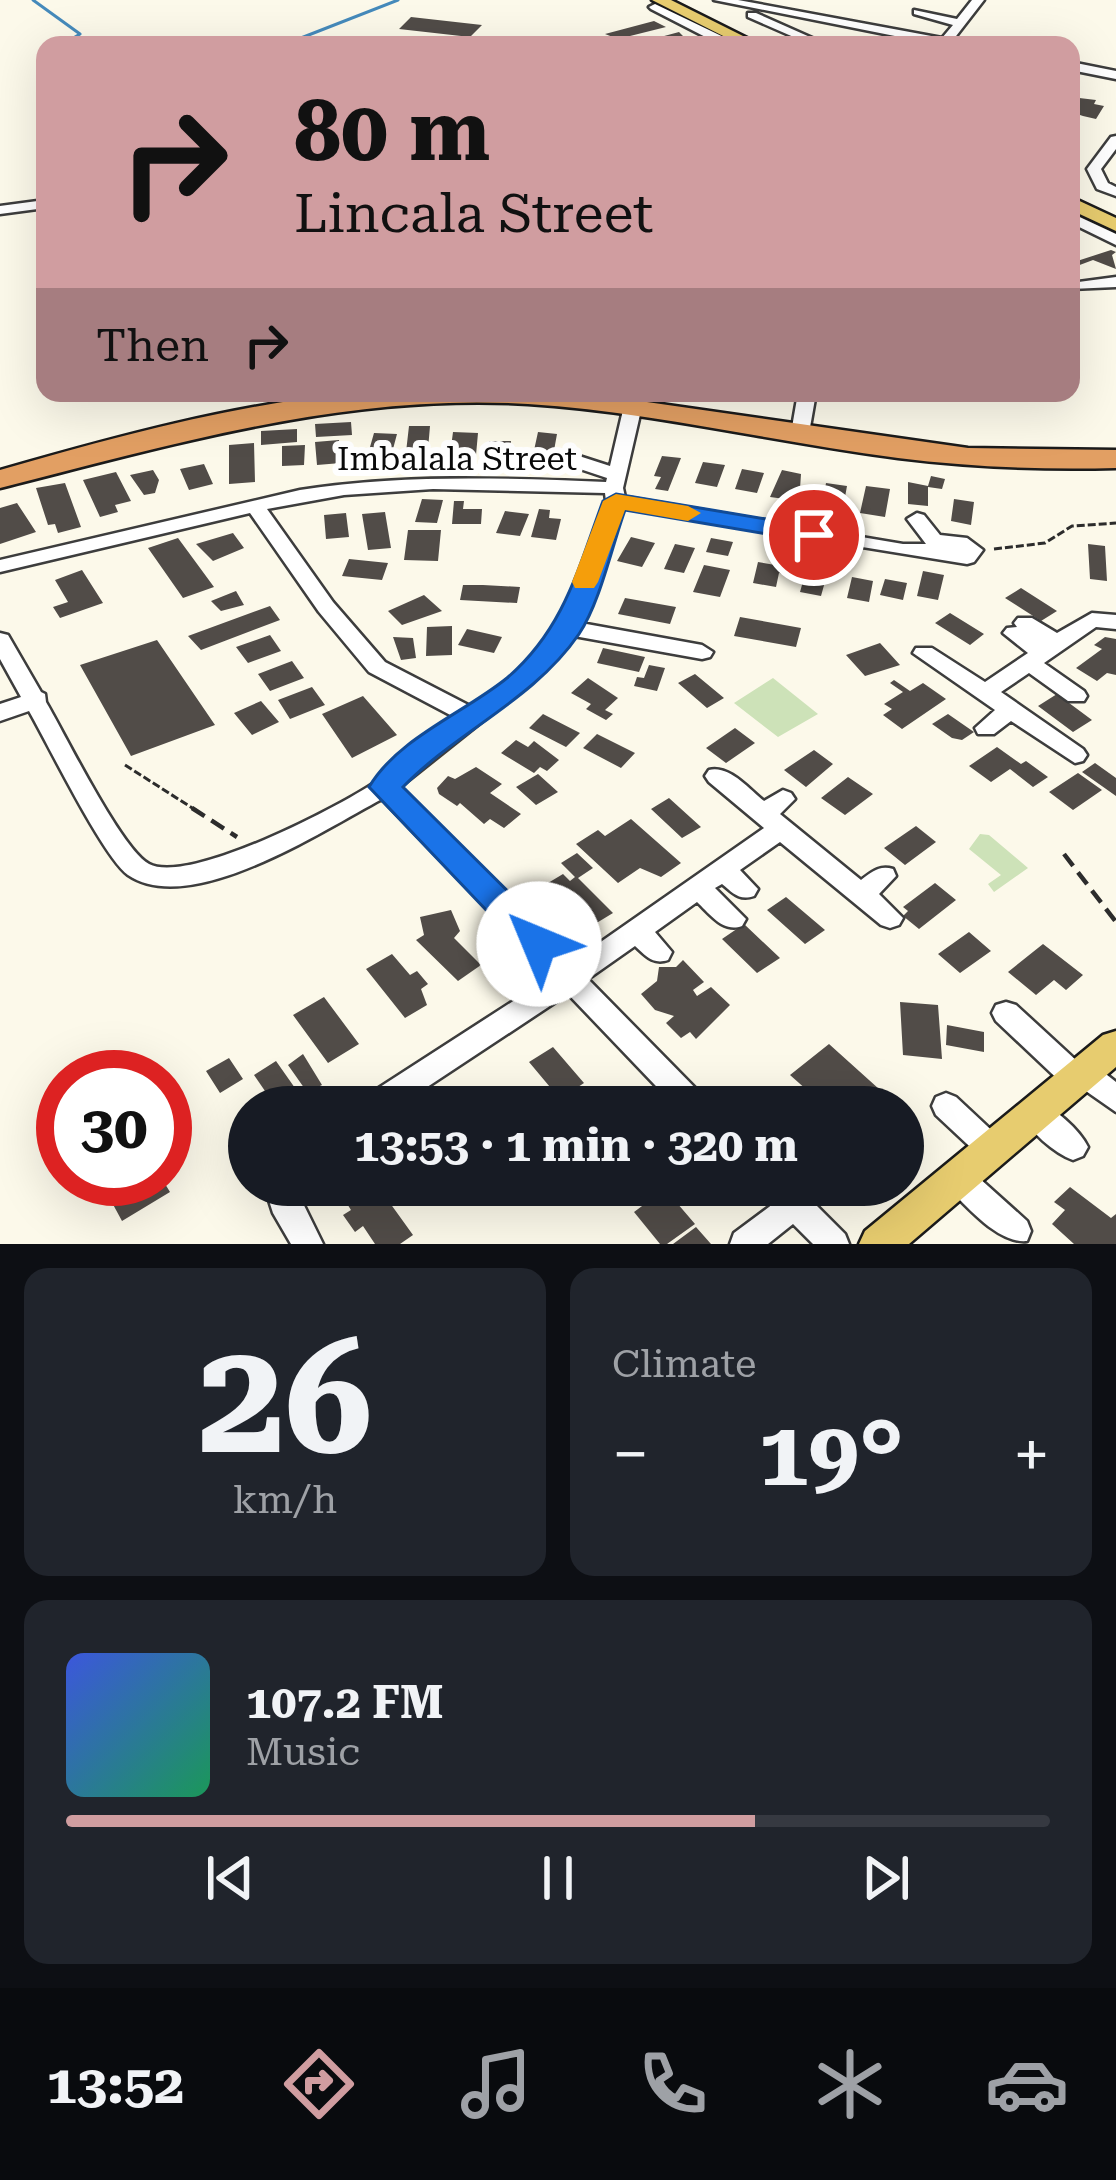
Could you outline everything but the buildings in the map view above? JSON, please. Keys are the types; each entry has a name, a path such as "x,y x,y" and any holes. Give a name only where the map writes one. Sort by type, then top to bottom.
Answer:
{"highway":[{"path":"0,466 158,421 264,402"},
{"path":"0,479 219,420 351,402"},
{"path":"658,402 804,414 1001,461 1116,459"},
{"path":"721,402 1005,448 1116,447"}],"main road":[{"path":"690,0 760,36"},
{"path":"657,4 732,36"},
{"path":"1080,192 1116,210"},
{"path":"1080,207 1116,225"},
{"path":"893,1240 958,1178 1116,1046"}],"street":[{"path":"723,1 909,36"},
{"path":"723,1 733,10 799,36"},
{"path":"957,4 975,3"},
{"path":"950,36 975,3"},
{"path":"657,4 714,36"},
{"path":"918,12 960,23"},
{"path":"1080,65 1116,75"},
{"path":"1109,189 1094,169 1116,140"},
{"path":"1080,175 1109,189"},
{"path":"0,210 36,205"},
{"path":"1080,222 1116,240"},
{"path":"1080,286 1116,282"},
{"path":"0,640 119,849 141,872 189,879 259,852 385,787 411,760 518,683 569,628 616,488 634,402"},
{"path":"570,454 569,459 616,488"},
{"name":"Imbalala Street","path":"0,566 255,506 354,477 616,488 684,520 903,550 935,547 967,558 973,550"},
{"path":"255,506 326,608 377,667 475,718"},
{"path":"917,520 935,547"},
{"path":"985,692 1099,622"},
{"path":"569,628 702,652"},
{"path":"1019,628 1076,695"},
{"path":"924,652 1062,752"},
{"path":"0,713 37,699"},
{"path":"986,728 1010,710"},
{"path":"717,776 770,823 812,843 860,895 890,918"},
{"path":"385,787 675,1086"},
{"path":"405,1086 573,977 723,870 770,823 783,799"},
{"path":"723,870 745,890"},
{"path":"860,895 884,876"},
{"path":"697,887 734,919"},
{"path":"635,929 659,952"},
{"path":"1006,1013 1080,1076 1116,1099"},
{"path":"946,1106 992,1149"},
{"path":"1035,1113 1073,1147"},
{"path":"958,1178 1016,1231"},
{"path":"285,1206 308,1244"},
{"path":"745,1243 775,1206"},
{"path":"795,1206 834,1244"}],"path":[{"path":"973,550 1031,547 1072,526 1116,524"},
{"path":"125,765 259,852"},
{"path":"1064,854 1116,922"}],"green space":[{"path":"773,678 818,714 778,737 734,703"},
{"path":"980,834 989,835 1028,868 994,892 988,884 1001,875 969,849"}],"waterway":[{"path":"33,0 80,34 77,36"},
{"path":"306,36 398,0"}],"slow traffic":[{"path":"585,582 616,501 688,513"}],"route":[{"path":"539,944 385,787 411,760 518,683 569,628 616,501 814,535"}]}
